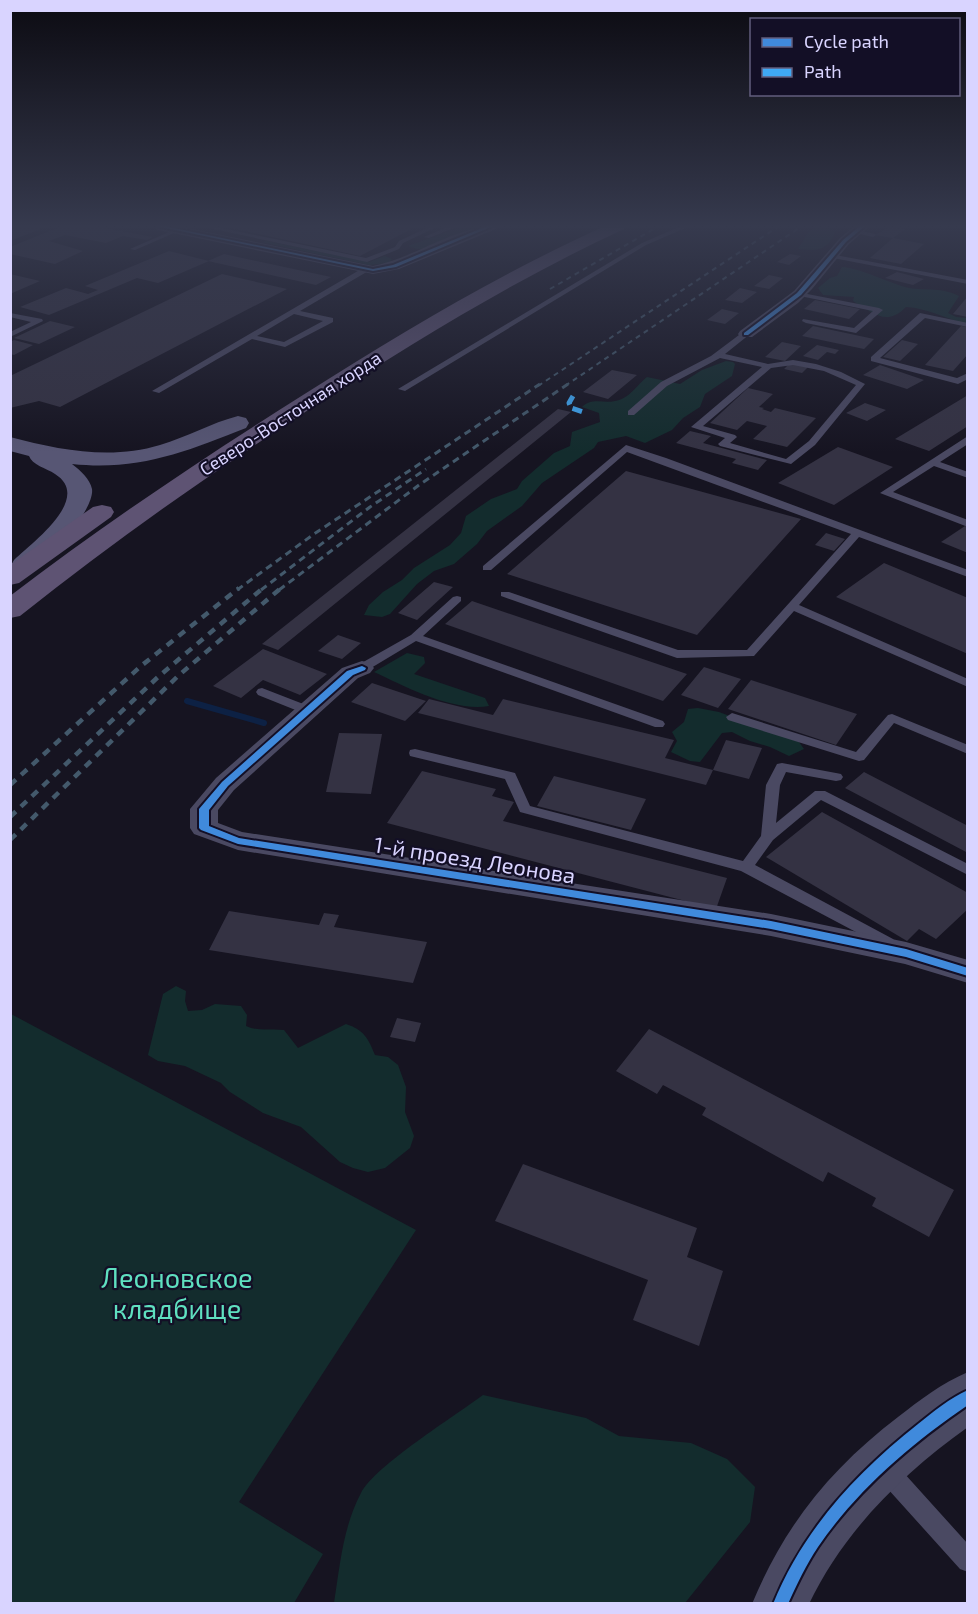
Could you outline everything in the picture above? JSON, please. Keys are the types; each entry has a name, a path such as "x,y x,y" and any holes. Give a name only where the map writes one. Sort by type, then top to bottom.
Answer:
{"main road":[{"name":"Северо-Восточная хорда","path":"15,574 117,502 238,423 362,345 440,301"},
{"name":"Северо-Восточная хорда","path":"10,610 142,509 405,338 470,301"},
{"path":"12,444 77,460 122,459 169,450 238,423"},
{"path":"12,444 62,469 74,478 80,488 80,501 72,516 15,574"}],"street":[{"path":"746,334 790,301"},
{"name":"1-й проезд Леонова","path":"362,668 350,673 225,784 204,809 204,828 238,841 771,926 906,953 968,972"},
{"path":"780,1604 819,1533 869,1475 938,1416 968,1397"}],"lane":[{"path":"156,390 312,301"},
{"path":"402,389 548,301"},
{"path":"806,321 856,331 879,310 836,301"},
{"path":"252,337 285,345 330,320 294,312"},
{"path":"10,315 39,321 10,335"},
{"path":"968,325 923,315 874,359 958,381 968,375"},
{"path":"632,413 664,384 719,355 746,334"},
{"path":"719,355 768,366 789,361 824,367 861,384 813,443 789,462 723,444 732,437 696,427 768,366"},
{"path":"968,439 885,493 968,524"},
{"path":"487,568 626,448 968,574"},
{"path":"933,463 968,475"},
{"path":"505,594 677,654 750,654 857,533"},
{"path":"362,668 415,638 457,599"},
{"path":"792,606 968,684"},
{"path":"415,638 659,724"},
{"path":"262,692 307,710"},
{"path":"732,717 859,757 892,718 968,750"},
{"path":"415,753 510,776 525,809 746,867 906,953"},
{"path":"768,837 773,785 782,767 836,777"},
{"path":"746,867 768,837 820,794 968,870"},
{"path":"869,1475 968,1561"}],"green space":[{"path":"854,301 956,301 948,313 956,317 967,318 967,324 906,307 892,316 880,316"},
{"path":"726,361 735,364 732,376 705,394 700,407 683,418 672,430 645,443 626,436 598,442 594,448 542,483 522,506 487,531 477,544 454,564 434,571 417,584 390,614 382,617 364,615 369,605 383,592 402,580 414,568 450,545 461,533 466,516 491,499 517,489 522,481 554,453 570,446 572,432 600,422 599,413 582,407 586,404 594,401 620,400 629,395 647,377 680,384 702,370"},
{"path":"407,653 424,657 425,663 414,674 485,698 489,706 475,707 445,702 374,672"},
{"path":"698,708 719,712 799,742 804,749 789,756 732,732 722,733 700,762 690,761 671,752 677,741 672,732 684,722 688,709"},
{"path":"176,986 186,991 185,1001 188,1011 202,1010 215,1004 241,1006 247,1015 246,1026 284,1030 298,1048 346,1024 357,1029 367,1039 375,1055 388,1057 398,1065 406,1087 405,1112 414,1136 410,1148 385,1168 368,1172 353,1168 340,1162 301,1127 263,1113 230,1092 221,1083 185,1066 158,1061 148,1055 163,994"},
{"name":"Леоновское кладбище","path":"11,1014 416,1230 239,1502 323,1554 294,1603 11,1603"},
{"path":"483,1395 586,1418 619,1436 691,1443 727,1459 755,1487 750,1522 685,1603 334,1603 346,1533 361,1493 382,1469 399,1455"}],"building":[{"path":"34,301 82,301 49,315 20,307"},
{"path":"165,301 263,301 60,407 39,401 10,408 10,376"},
{"path":"813,301 822,301 860,309 849,319 804,309"},
{"path":"964,301 968,301 968,317 953,314"},
{"path":"722,309 739,313 725,324 707,320"},
{"path":"50,321 75,327 39,344 14,338"},
{"path":"813,326 874,339 864,349 802,336"},
{"path":"961,326 968,327 968,354 953,371 925,365"},
{"path":"14,340 33,345 14,355 10,354 10,342"},
{"path":"902,340 918,344 900,361 883,357"},
{"path":"782,342 801,346 785,361 765,357"},
{"path":"817,345 839,350 835,354 827,352 818,360 803,356"},
{"path":"790,363 808,367 802,373 784,369"},
{"path":"880,365 924,380 907,389 863,375"},
{"path":"612,370 637,375 608,399 583,392"},
{"path":"748,388 773,394 759,407 764,408 762,409 771,412 775,408 816,418 787,447 753,439 767,426 747,421 737,430 710,423"},
{"path":"968,395 968,426 929,451 895,439"},
{"path":"865,403 886,410 867,421 846,413"},
{"path":"558,409 571,412 278,650 262,644"},
{"path":"690,431 711,436 703,443 767,460 758,470 732,463 736,459 676,443"},
{"path":"838,447 893,467 834,505 778,483"},
{"path":"626,471 801,519 697,635 507,574"},
{"path":"965,526 968,527 968,553 941,542"},
{"path":"826,533 845,539 834,551 815,545"},
{"path":"884,563 968,598 968,654 836,597"},
{"path":"434,582 453,587 417,620 398,613"},
{"path":"472,601 687,674 663,701 445,624"},
{"path":"338,635 361,643 342,659 318,651"},
{"path":"263,649 327,674 300,695 263,680 241,698 213,686"},
{"path":"704,667 741,679 718,708 681,695"},
{"path":"751,680 857,714 836,745 728,709"},
{"path":"372,683 426,701 405,721 351,702"},
{"path":"429,699 493,715 503,699 674,740 665,758 713,770 706,785 418,713"},
{"path":"339,733 382,734 371,794 326,792"},
{"path":"726,740 762,748 749,779 713,770"},
{"path":"422,771 496,789 492,796 514,802 503,821 727,878 716,909 387,823"},
{"path":"864,772 968,826 968,853 845,788"},
{"path":"554,776 646,799 631,830 537,806"},
{"path":"822,812 968,893 968,909 936,939 919,929 907,941 766,857"},
{"path":"229,911 319,925 324,913 339,915 334,927 427,942 413,983 209,950"},
{"path":"397,1018 421,1023 415,1042 390,1037"},
{"path":"649,1029 954,1190 929,1237 872,1206 876,1198 828,1172 823,1182 702,1115 706,1108 663,1085 657,1094 616,1071"},
{"path":"523,1164 697,1228 687,1257 723,1271 699,1346 633,1320 648,1280 495,1221"}],"waterway":[{"path":"187,701 264,723"}],"railway":[{"path":"538,386 666,301"},
{"path":"565,386 690,301"},
{"path":"237,590 314,534 540,384"},
{"path":"279,590 419,485 568,384"},
{"path":"261,590 370,507 426,469"},
{"path":"10,785 141,666 239,588"},
{"path":"10,817 158,677 263,588"},
{"path":"10,840 178,676 281,588"}],"marked path":[{"path":"573,396 569,403 571,408 586,413"}],"cycle path":[{"path":"746,334 790,301"},
{"path":"362,668 350,673 225,784 204,809 204,828 238,841 771,925 906,953 968,972"},
{"path":"780,1604 814,1540 852,1493 907,1442 968,1397"}]}
